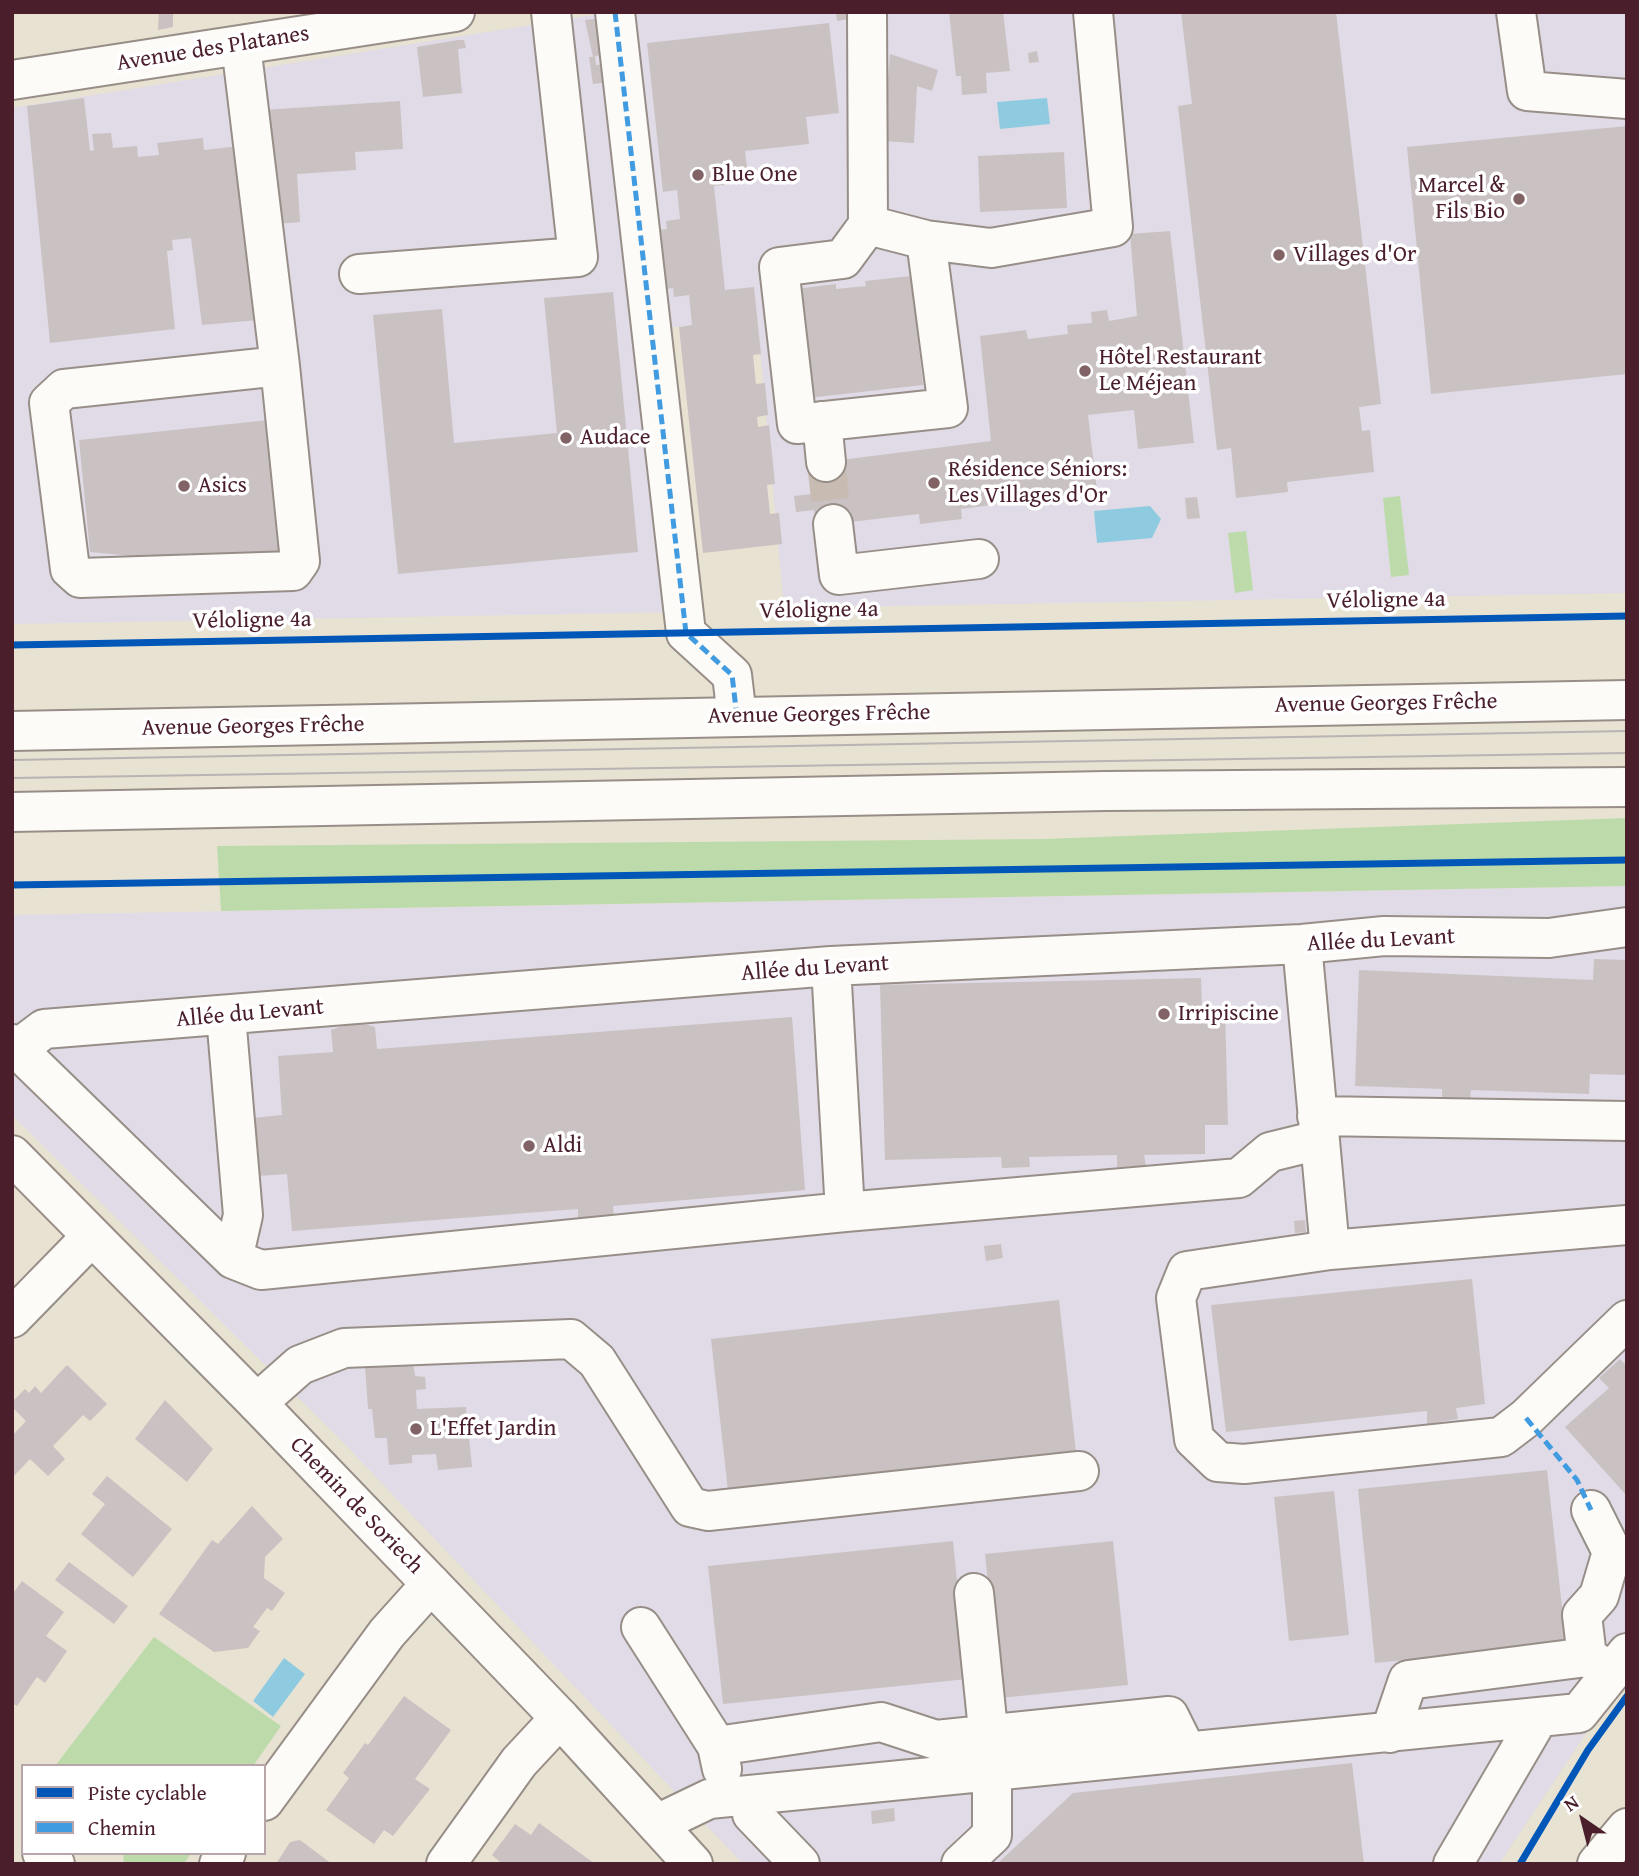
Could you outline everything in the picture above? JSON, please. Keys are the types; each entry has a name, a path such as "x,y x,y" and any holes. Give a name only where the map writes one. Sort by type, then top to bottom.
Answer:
{"main road":[{"name":"Avenue des Platanes","path":"12,80 455,12"},
{"path":"359,274 578,257 551,12"},
{"path":"615,12 687,633 732,675 737,717"},
{"path":"867,12 868,225 843,259 779,267 797,424 948,408 926,240"},
{"path":"868,225 926,240 991,248 1113,227 1093,12"},
{"path":"1516,12 1527,92 1627,99"},
{"path":"241,46 246,108 280,366 300,561 293,571 80,578 70,569 49,402 64,389 280,366"},
{"path":"822,421 826,462"},
{"path":"833,524 839,575 979,559"},
{"name":"Avenue Georges Frêche","path":"12,732 1627,700"},
{"path":"12,811 1106,791 1627,786"},
{"name":"Allée du Levant","path":"14,1049 44,1029 831,966 1302,944 1384,936 1549,938 1627,927"},
{"path":"1302,944 1329,1250"},
{"path":"831,966 845,1212"},
{"path":"226,1016 243,1214 233,1259"},
{"path":"14,1049 233,1259 261,1270 845,1212 1239,1178 1270,1152 1318,1128 1627,1121"},
{"name":"Chemin de Soriech","path":"12,1156 257,1403 561,1718 693,1864"},
{"path":"1627,1225 1329,1250 1187,1271 1176,1297 1194,1439 1218,1462 1244,1464 1501,1437 1526,1418 1627,1320"},
{"path":"12,1318 91,1237"},
{"path":"257,1403 300,1365 344,1348 570,1339 597,1361 690,1507 708,1511 1079,1471"},
{"path":"1591,1510 1620,1553 1599,1596 1582,1615 1608,1660"},
{"path":"266,1798 387,1633 431,1584"},
{"path":"961,1864 992,1835 990,1752 974,1593"},
{"path":"641,1627 717,1746 739,1797 800,1864"},
{"path":"657,1824 709,1799 739,1797 990,1752 1186,1750 1390,1733 1579,1713 1608,1660"},
{"path":"1390,1733 1408,1680 1608,1660"},
{"path":"1453,1864 1539,1717"},
{"path":"446,1864 519,1762 561,1718"},
{"path":"717,1746 881,1722 936,1740 990,1752"},
{"path":"1597,1864 1627,1828"}],"shaded area":[{"path":"612,12 1627,12 1627,593 784,608 757,318 647,330 683,612 12,624 12,108"},
{"path":"1627,886 1627,1684 1593,1723 1499,1864 743,1864 336,1435 12,1115 12,915"}],"green space":[{"path":"1400,496 1409,575 1391,577 1383,498"},
{"path":"1246,531 1253,590 1235,593 1228,533"},
{"path":"1627,818 1627,886 221,911 217,846 1043,839"},
{"path":"154,1637 281,1726 254,1764 57,1764"},
{"path":"123,1855 190,1855 184,1864 124,1864"}],"water":[{"path":"1047,98 1050,124 1000,129 997,102"},
{"path":"1150,506 1161,519 1152,538 1097,543 1094,511"},
{"path":"284,1658 305,1674 273,1717 253,1701"}],"building":[{"path":"159,12 173,12 173,27 158,30"},
{"path":"836,12 853,12 854,18 837,21"},
{"path":"949,12 1003,12 1010,71 986,73 987,93 962,95 961,76 956,76"},
{"name":"Villages d'Or","path":"1181,12 1336,12 1381,404 1359,407 1362,431 1370,430 1374,472 1287,482 1288,492 1236,498 1231,448 1217,450 1178,106 1192,104"},
{"path":"613,17 616,53 595,56 596,65 617,63 620,81 593,84 589,57 593,57 585,20"},
{"name":"Blue One","path":"829,23 839,113 806,117 809,144 745,151 749,182 714,186 725,290 754,287 761,354 753,355 756,384 765,383 768,415 757,417 758,427 769,425 775,484 767,485 770,514 779,513 782,544 703,553 679,327 692,325 689,295 674,297 673,288 665,289 658,230 667,229 666,221 680,219 677,190 663,192 647,43"},
{"path":"464,40 466,48 458,49 462,93 423,97 417,47"},
{"path":"1037,51 1039,62 1029,63 1028,53"},
{"path":"890,54 938,70 932,91 917,86 914,143 883,141"},
{"path":"84,98 90,151 94,150 92,134 111,133 113,148 137,146 138,157 159,155 157,143 203,138 204,150 240,146 259,320 202,325 191,238 172,240 173,250 167,251 175,329 50,343 27,106"},
{"path":"400,101 403,149 355,152 356,170 297,174 300,222 276,224 263,110"},
{"path":"1627,126 1627,374 1431,394 1407,147"},
{"path":"1064,152 1067,208 980,212 978,156"},
{"name":"Hôtel Restaurant Le Méjean","path":"1170,231 1194,443 1138,449 1134,410 1088,415 1097,490 961,509 962,519 920,524 919,514 816,526 814,510 796,512 794,496 812,494 809,464 991,441 980,336 1026,330 1028,339 1068,334 1067,325 1092,323 1091,312 1107,310 1109,321 1137,316 1130,234"},
{"path":"911,276 923,385 808,398 796,289 836,284 836,289 866,286 865,281"},
{"name":"Audace","path":"613,292 638,552 398,574 373,315 442,309 454,443 557,433 544,298"},
{"name":"Asics","path":"278,419 293,554 207,563 90,552 79,440"},
{"path":"1197,497 1200,518 1187,519 1185,498"},
{"path":"1594,959 1627,960 1627,1075 1590,1074 1589,1094 1471,1090 1470,1101 1442,1100 1442,1089 1355,1086 1359,970 1593,980"},
{"path":"1201,978 1202,1008 1225,1008 1228,1125 1205,1125 1205,1154 1144,1155 1146,1166 1117,1167 1117,1155 1029,1157 1030,1167 1002,1168 1001,1157 885,1160 880,985"},
{"name":"Aldi","path":"792,1017 805,1190 613,1206 614,1218 578,1220 578,1209 292,1231 287,1174 258,1176 253,1118 282,1115 278,1056 333,1052 331,1030 339,1027 361,1023 375,1027 377,1049"},
{"path":"1305,1220 1306,1232 1295,1233 1294,1221"},
{"path":"1001,1244 1003,1258 986,1261 984,1246"},
{"path":"1472,1279 1485,1404 1456,1408 1458,1419 1427,1424 1427,1411 1226,1432 1211,1305"},
{"path":"1059,1300 1076,1452 728,1491 711,1339"},
{"path":"1620,1359 1627,1366 1627,1496 1565,1427 1609,1388 1599,1378"},
{"path":"413,1363 415,1376 425,1377 426,1389 416,1390 417,1409 466,1407 472,1467 438,1470 436,1454 412,1455 412,1463 389,1465 387,1438 375,1438 372,1409 368,1409 365,1366"},
{"path":"67,1365 107,1404 90,1421 83,1415 53,1446 65,1459 48,1476 30,1459 12,1478 12,1436 26,1421 12,1407 12,1402 25,1389 29,1393 35,1386 41,1393"},
{"path":"165,1400 213,1449 187,1482 135,1439"},
{"path":"1547,1470 1566,1644 1375,1663 1358,1489"},
{"path":"107,1476 172,1529 133,1577 81,1534 105,1504 92,1494"},
{"path":"1334,1491 1349,1635 1289,1641 1274,1497"},
{"path":"252,1506 283,1539 265,1557 264,1578 285,1593 272,1611 267,1608 253,1627 260,1631 248,1648 214,1652 159,1614 212,1540 218,1544"},
{"path":"953,1541 967,1679 723,1704 708,1566"},
{"path":"1113,1541 1128,1685 1000,1698 985,1554"},
{"path":"69,1562 128,1606 114,1624 55,1580"},
{"path":"22,1581 64,1612 46,1636 67,1651 45,1683 37,1677 17,1706 12,1703 12,1595"},
{"path":"404,1696 451,1730 415,1779 430,1789 393,1836 384,1830 374,1844 326,1810 349,1778 343,1773 365,1743 368,1745"},
{"path":"1352,1763 1364,1864 997,1864 1073,1793"},
{"path":"894,1808 895,1821 872,1824 871,1811"},
{"path":"539,1823 595,1864 502,1864 492,1855 515,1824 531,1835"},
{"path":"300,1840 332,1864 276,1864 290,1842"}],"tunnel":[{"path":"826,462 833,524"}],"tram line":[{"path":"12,760 1627,731"},
{"path":"12,778 1627,753"}],"marked path":[{"path":"615,12 686,633 732,675 737,717"},
{"path":"1526,1418 1577,1480 1591,1510"}],"cycle path":[{"name":"Véloligne 4a","path":"12,645 1627,616"},
{"path":"12,885 1627,860"},
{"path":"1520,1864 1588,1750 1627,1696"}],"place":[{"name":"Blue One","path":"698,175"},
{"name":"Marcel & Fils Bio","path":"1519,199"},
{"name":"Villages d'Or","path":"1279,255"},
{"name":"Hôtel Restaurant Le Méjean","path":"1085,371"},
{"name":"Audace","path":"566,438"},
{"name":"Résidence Séniors: Les Villages d'Or","path":"934,483"},
{"name":"Asics","path":"184,486"},
{"name":"Irripiscine","path":"1164,1014"},
{"name":"Aldi","path":"529,1146"},
{"name":"L'Effet Jardin","path":"416,1429"}]}
